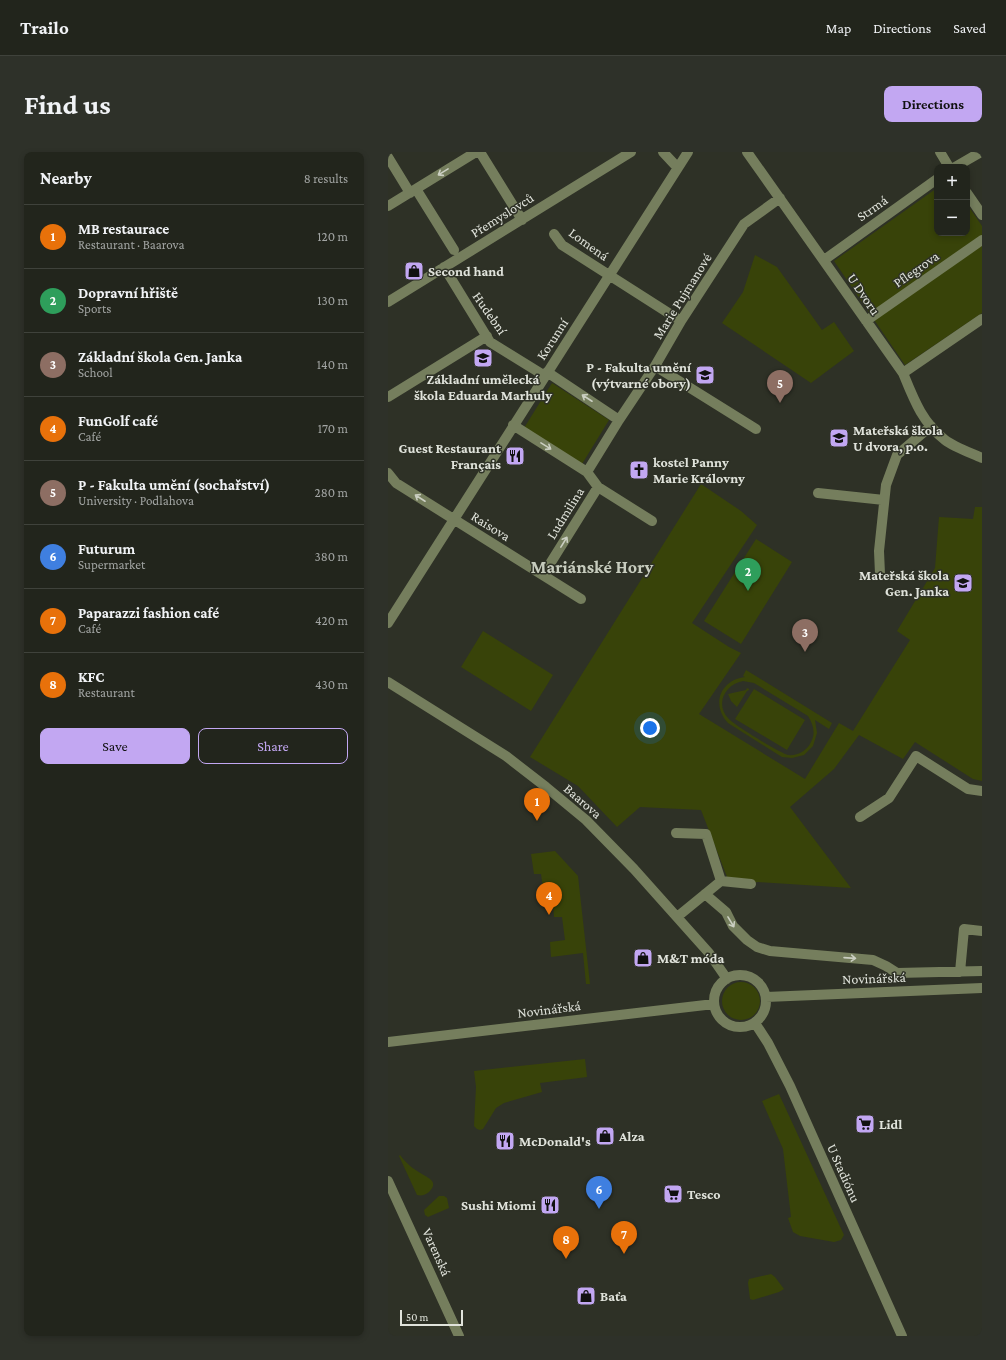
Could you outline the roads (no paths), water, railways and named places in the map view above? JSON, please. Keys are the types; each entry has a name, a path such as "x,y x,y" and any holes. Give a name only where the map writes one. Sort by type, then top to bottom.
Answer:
{"street":[{"path":"388,206 476,152"},
{"path":"480,152 522,220"},
{"name":"Přemyslovců","path":"388,302 631,152"},
{"path":"663,152 678,167"},
{"name":"Korunní","path":"388,623 688,152"},
{"name":"U Dvoru","path":"747,152 903,373 918,409 931,426 946,441 982,458"},
{"path":"940,152 948,164"},
{"path":"960,164 981,152"},
{"path":"388,157 454,250"},
{"name":"Strmá","path":"824,260 934,181"},
{"path":"970,197 982,215"},
{"name":"Marie Pujmanové","path":"587,472 655,366 681,321 744,224 780,198"},
{"name":"Lomená","path":"554,234 562,245 681,321"},
{"name":"Pflegrova","path":"866,321 982,240"},
{"name":"Hudební","path":"444,267 490,342 546,374 619,420"},
{"path":"903,373 982,319"},
{"path":"388,397 487,336"},
{"path":"655,366 756,429"},
{"name":"Ludmilina","path":"513,425 587,472 598,486 652,521"},
{"path":"880,574 879,551 886,485 897,455 931,426"},
{"name":"Raisova","path":"389,476 396,483 581,599"},
{"name":"Ludmilina","path":"543,575 598,486"},
{"path":"818,493 884,500"},
{"name":"Baarova","path":"388,682 506,756 586,820 634,869 709,953 727,979"},
{"path":"860,817 889,798 916,756 968,789 982,791"},
{"path":"676,833 706,834 721,881"},
{"path":"677,917 721,881 751,884"},
{"path":"705,894 726,912 733,926 747,940 763,949 873,960 886,966 896,974 982,971"},
{"path":"960,972 964,929 982,931"},
{"path":"737,975 745,975 758,981 762,986 766,997 766,1007 764,1013 755,1023 740,1028 727,1024 719,1017 714,1004 716,991 720,984 737,975"},
{"name":"Novinářská","path":"766,997 982,988"},
{"name":"Novinářská","path":"388,1042 714,1004"},
{"name":"U Stadiónu","path":"755,1023 768,1043 790,1086 902,1336"},
{"name":"Varenská","path":"388,1181 459,1336"}],"place":[{"name":"Second hand","path":"414,271"},
{"name":"Základní umělecká škola Eduarda Marhuly","path":"483,358"},
{"name":"P - Fakulta umění (výtvarné obory)","path":"705,375"},
{"name":"P - Fakulta umění (sochařství)","path":"780,403"},
{"name":"Mateřská škola U dvora, p.o.","path":"839,438"},
{"name":"Guest Restaurant Français","path":"515,456"},
{"name":"kostel Panny Marie Královny","path":"639,470"},
{"name":"Mateřská škola Gen. Janka","path":"963,583"},
{"name":"Dopravní hřiště","path":"748,591"},
{"name":"Základní škola Gen. Janka","path":"805,652"},
{"name":"MB restaurace","path":"537,821"},
{"name":"FunGolf café","path":"549,915"},
{"name":"M&T móda","path":"643,958"},
{"name":"Lidl","path":"865,1124"},
{"name":"Alza","path":"605,1136"},
{"name":"McDonald's","path":"505,1141"},
{"name":"Tesco","path":"673,1194"},
{"name":"Sushi Miomi","path":"550,1205"},
{"name":"Futurum","path":"599,1209"},
{"name":"Paparazzi fashion café","path":"624,1254"},
{"name":"KFC","path":"566,1259"},
{"name":"Baťa","path":"586,1296"}],"district":[{"name":"Mariánské Hory","path":"592,567"}]}
